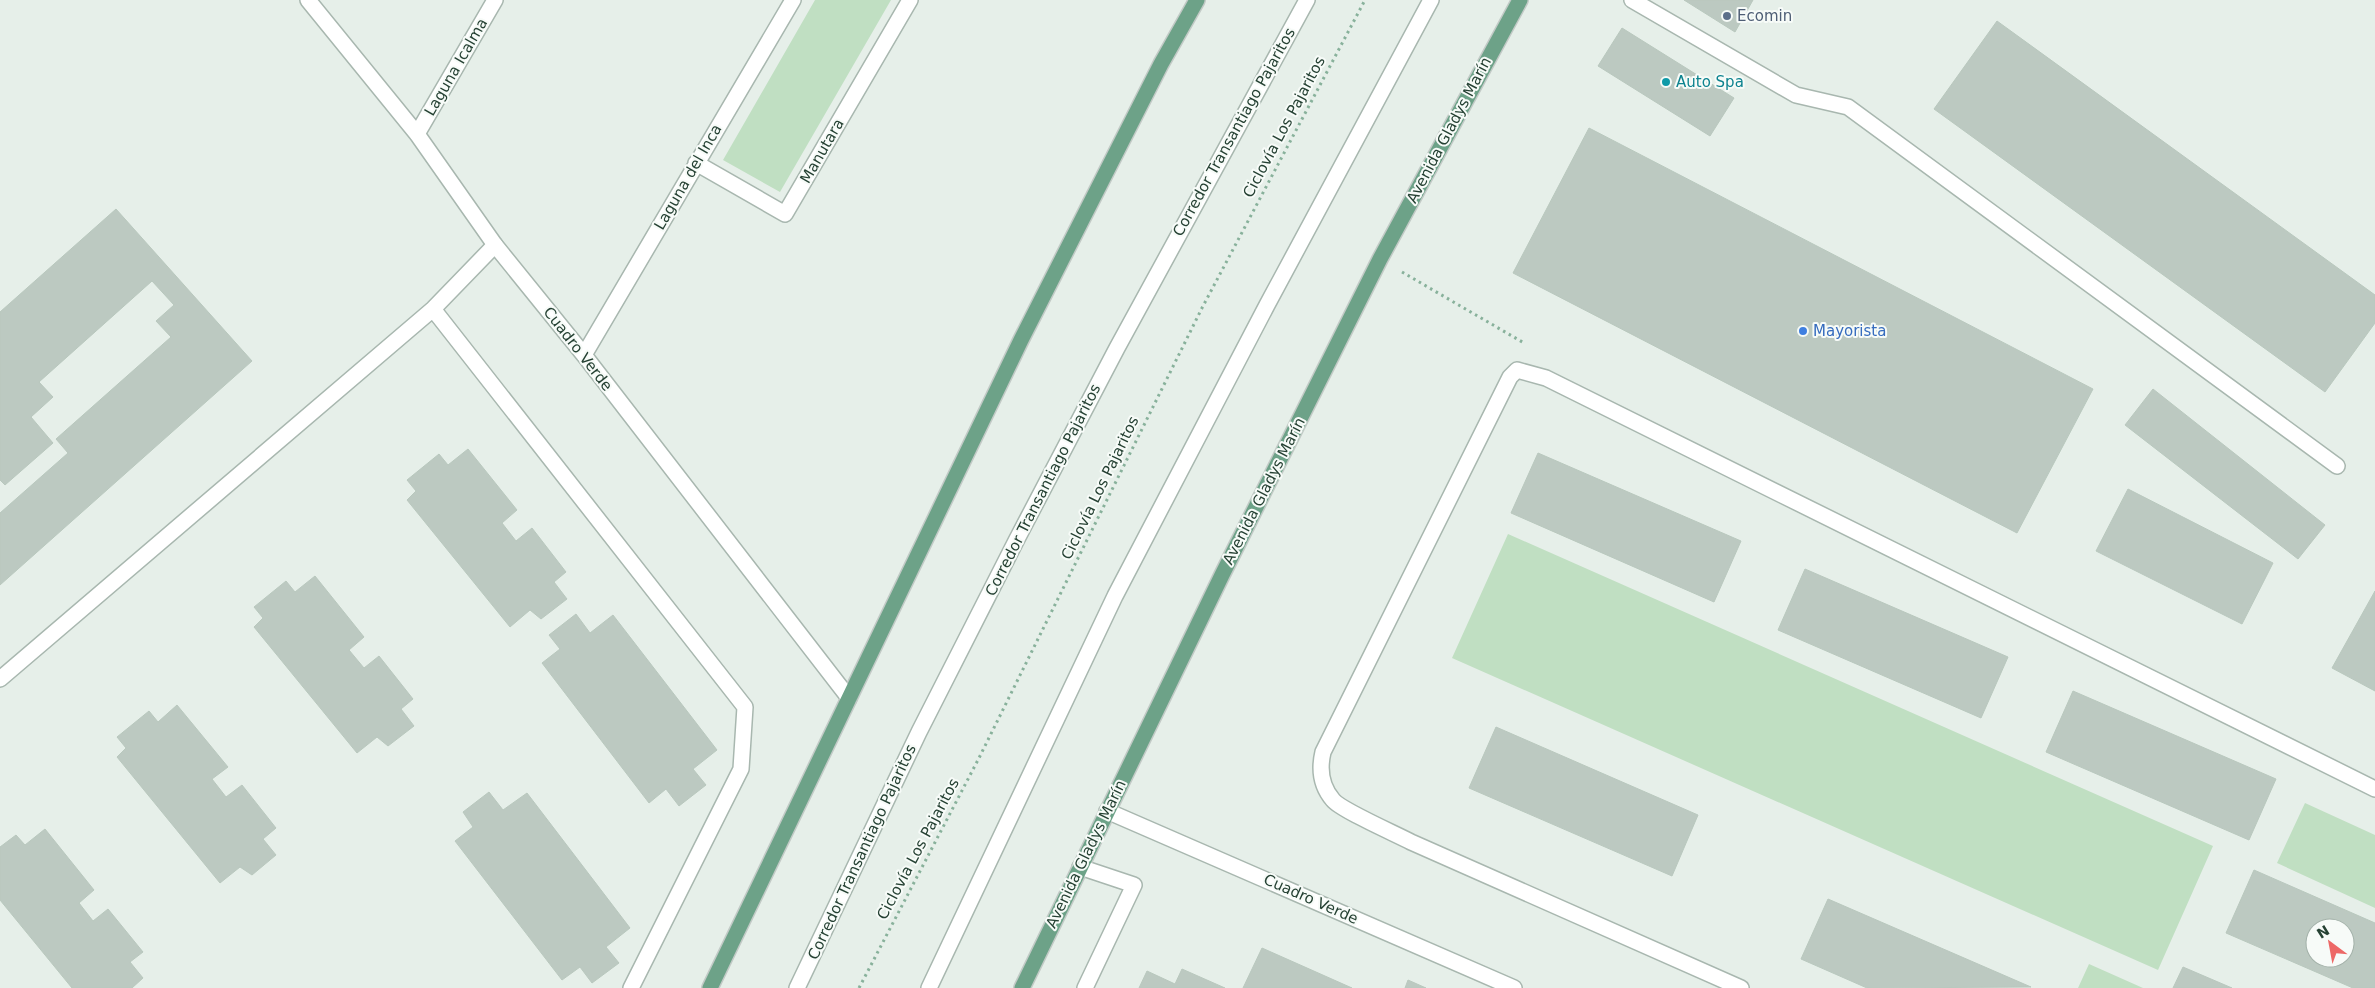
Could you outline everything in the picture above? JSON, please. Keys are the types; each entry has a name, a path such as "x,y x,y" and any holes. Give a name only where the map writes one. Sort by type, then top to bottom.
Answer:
{"main road":[{"path":"710,988 1021,340 1161,64 1197,0"},
{"name":"Avenida Gladys Marín","path":"1022,988 1107,810 1380,259 1520,0"}],"street":[{"name":"Cuadro Verde","path":"308,0 417,134 495,246 584,355 849,698"},
{"name":"Laguna Icalma","path":"417,134 495,0"},
{"name":"Laguna del Inca","path":"584,355 792,0"},
{"name":"Manutara","path":"696,163 785,214 910,0"},
{"name":"Corredor Transantiago Pajaritos","path":"797,988 919,732 1017,539 1117,348 1307,0"},
{"path":"929,988 1115,596 1267,305 1430,0"},
{"path":"1632,0 1796,95 1848,108 2337,466"},
{"path":"0,679 433,308 495,246"},
{"path":"433,308 745,707 741,770 631,988"},
{"path":"1741,988 1411,842 1360,816 1334,802 1321,773 1323,752 1510,377 1517,370 1546,378 2375,789"},
{"name":"Cuadro Verde","path":"1107,810 1514,988"},
{"path":"1080,867 1134,885 1085,988"}],"path":[{"name":"Ciclovía Los Pajaritos","path":"859,988 979,758 1202,308 1365,0"},
{"path":"1380,259 1528,346 1546,378"}],"green space":[{"path":"815,0 891,0 780,192 723,160"},
{"path":"1508,534 2213,846 2158,970 1452,658"},
{"path":"2305,803 2375,835 2375,908 2277,863"},
{"path":"2089,964 2143,988 2078,988"}],"building":[{"name":"Ecomin","path":"1684,0 1753,0 1735,32"},
{"path":"1997,21 2375,295 2375,323 2325,392 1934,109"},
{"name":"Auto Spa","path":"1622,28 1734,98 1710,136 1598,66"},
{"name":"Mayorista","path":"1589,128 2093,389 2017,533 1513,273"},
{"path":"116,209 252,361 0,585 0,513 68,453 56,439 171,337 156,321 174,305 152,281 39,382 53,397 31,417 53,443 5,485 0,480 0,312"},
{"path":"2153,389 2325,525 2298,559 2125,425"},
{"path":"468,449 517,510 502,523 516,541 532,528 566,572 554,582 567,599 541,619 530,610 510,627 407,500 416,491 407,480 439,454 448,465"},
{"path":"1538,453 1741,541 1714,602 1511,513"},
{"path":"2128,489 2273,563 2242,624 2096,551"},
{"path":"1805,569 2008,657 1981,718 1778,630"},
{"path":"315,576 364,637 349,650 364,668 379,656 413,699 401,709 414,726 388,746 377,737 357,753 254,627 263,618 254,607 286,581 295,592"},
{"path":"2375,591 2375,691 2332,668"},
{"path":"576,614 590,633 613,615 717,750 693,769 706,785 679,806 666,789 649,803 542,663 560,649 549,635"},
{"path":"2073,691 2276,779 2249,840 2046,752"},
{"path":"177,705 228,767 212,779 226,797 242,785 276,828 263,839 276,855 252,875 240,867 220,883 117,757 126,748 117,737 149,711 158,722"},
{"path":"1496,727 1698,815 1672,876 1469,788"},
{"path":"489,792 503,810 527,793 630,928 606,947 619,963 592,983 580,967 562,980 455,841 473,827 463,812"},
{"path":"45,829 94,890 79,903 93,921 108,909 143,952 130,962 143,978 132,988 72,988 0,900 0,847 16,835 25,845"},
{"path":"2254,870 2375,923 2375,988 2353,988 2307,968 2355,968 2355,918 2305,918 2305,967 2226,933"},
{"path":"1828,899 2031,987 1867,988 1801,959"},
{"path":"1262,948 1352,988 1243,988"},
{"path":"2183,967 2232,988 2173,988"},
{"path":"1182,969 1225,988 1139,988 1147,971 1175,984"},
{"path":"1408,980 1426,988 1405,988"}],"place":[{"name":"Ecomin","path":"1727,16"},
{"name":"Auto Spa","path":"1666,82"},
{"name":"Mayorista","path":"1803,331"}]}
